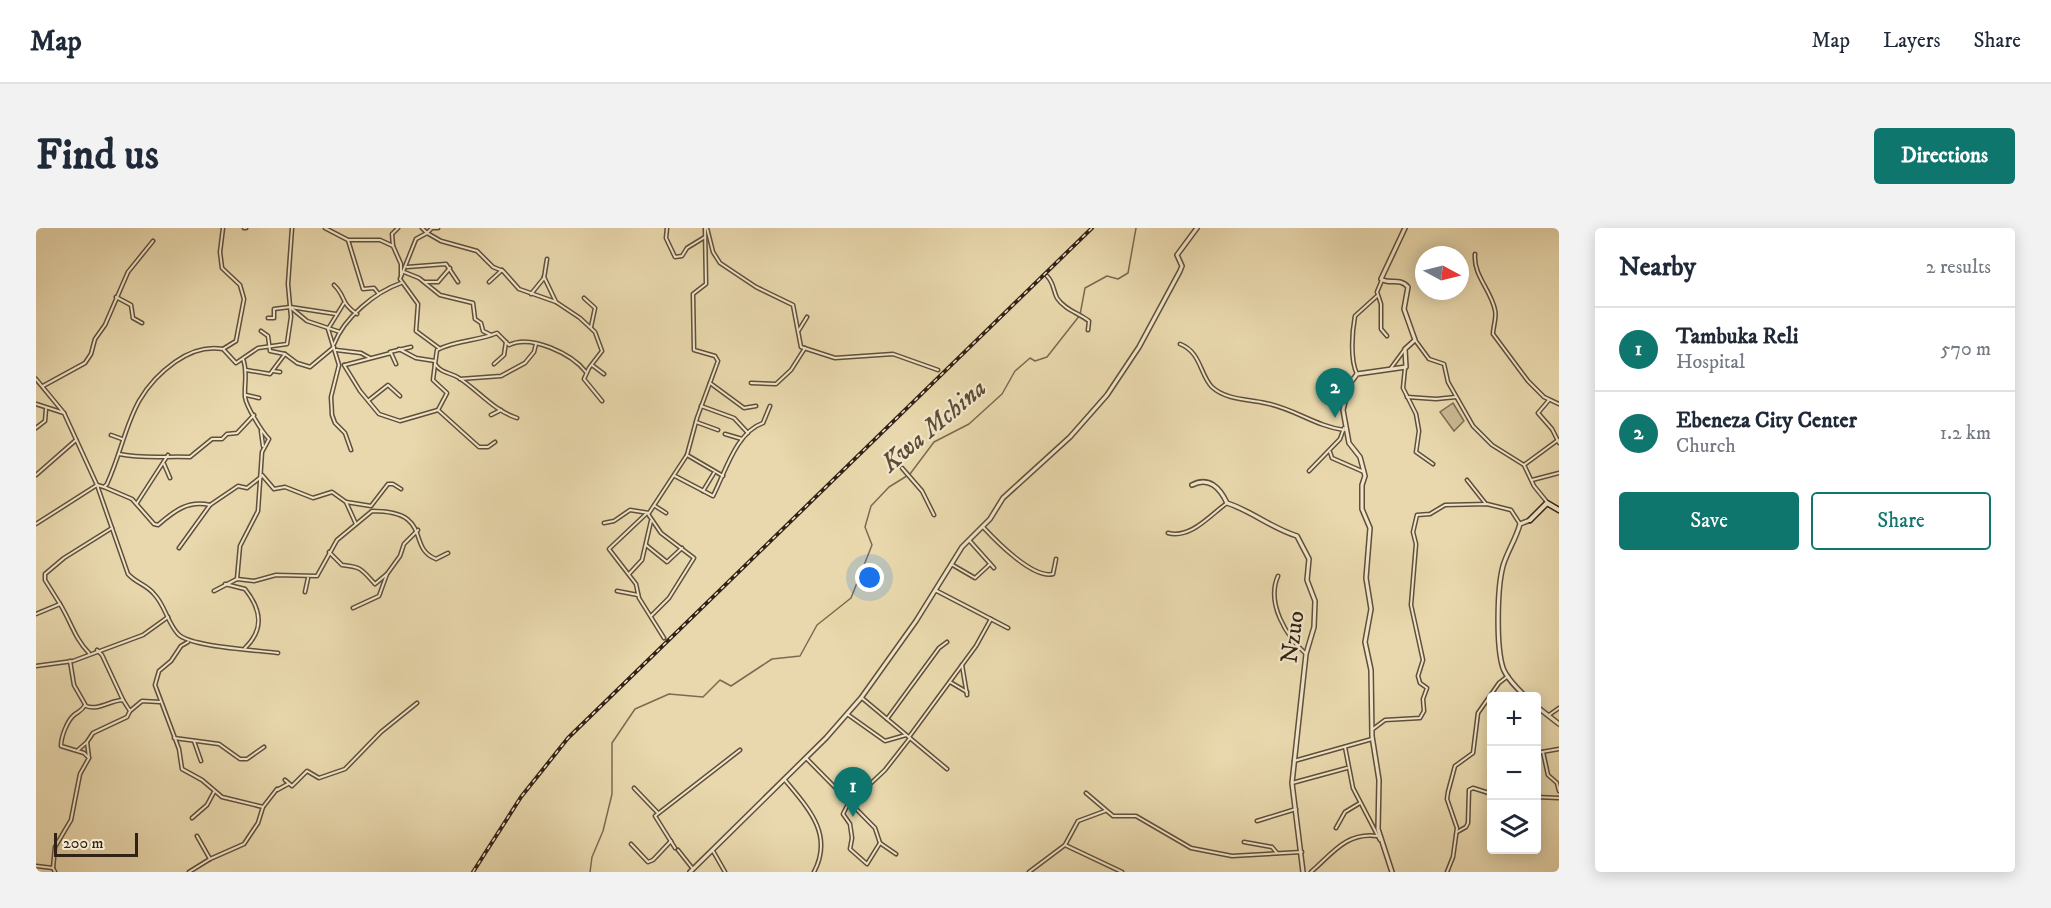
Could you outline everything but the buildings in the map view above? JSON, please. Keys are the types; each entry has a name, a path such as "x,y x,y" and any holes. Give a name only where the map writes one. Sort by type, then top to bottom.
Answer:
{"main road":[{"path":"1530,520 1547,503 1559,510"}],"street":[{"path":"104,487 108,484 132,413 153,379 188,354 204,349 223,349 236,341 244,302 240,285 222,268 219,252 223,228"},
{"path":"223,349 233,362 243,359 253,350 287,344 292,228"},
{"path":"326,228 348,240 380,240 393,246"},
{"path":"399,228 392,234 393,246 401,264 401,283 418,303 417,332 439,348 497,333 509,345 520,341 536,344 573,359 585,371 585,380 602,401"},
{"path":"422,228 441,241 476,250 493,267 502,270 517,287 556,302 591,327 603,350 585,371"},
{"path":"402,274 416,239 432,228 438,228"},
{"path":"668,228 666,238 675,257 682,256 687,248 705,237"},
{"path":"664,638 638,596 636,584 609,547 655,506 675,476 687,455 710,383 717,358 694,350 693,296 696,290 706,285 706,228"},
{"path":"706,228 717,261 756,287 789,301 794,307 800,330 800,345 835,358 893,354 938,370"},
{"path":"740,750 658,813 655,820 691,871 848,714 951,564 969,540 983,527 1003,498 1070,437 1114,386 1181,270 1177,255 1197,228"},
{"path":"1387,336 1381,329 1381,304 1377,296 1377,289 1382,280 1382,272 1405,228"},
{"path":"348,240 363,289 374,288 378,293"},
{"path":"43,387 85,363 133,265 153,241"},
{"path":"1475,254 1479,276 1491,296 1495,311 1493,334 1528,381 1549,400 1559,404"},
{"path":"531,294 544,277 547,259"},
{"path":"406,267 442,263 450,268 458,282"},
{"path":"424,282 438,282 450,268"},
{"path":"489,282 502,270"},
{"path":"402,274 424,282 439,294 473,303 476,319 481,323 483,331 492,336"},
{"path":"1047,276 1053,281 1058,298 1067,308 1089,321 1088,330"},
{"path":"544,277 556,302"},
{"path":"1382,280 1401,281 1408,287 1404,309 1415,340 1429,359 1444,364 1448,382 1456,397 1463,404 1471,423 1485,440 1524,465 1547,503"},
{"path":"261,331 267,334 270,351 285,354 297,363 310,367 335,348 340,332 378,293 401,283"},
{"path":"334,285 341,293 344,303 357,314"},
{"path":"1357,374 1351,354 1354,343 1354,320 1357,314 1377,296"},
{"path":"116,297 132,306 133,318 141,323"},
{"path":"584,298 595,308 591,327"},
{"path":"344,303 328,329 339,365 330,404 335,423 345,433 351,450"},
{"path":"290,307 304,320 340,332"},
{"path":"268,318 274,318 274,309 290,307 336,314"},
{"path":"800,330 807,317"},
{"path":"1390,370 1405,349 1415,340"},
{"path":"494,364 504,355 506,342"},
{"path":"459,379 501,376 525,363 535,351 536,344"},
{"path":"1180,344 1188,348 1203,367 1209,383 1219,393 1265,403 1322,425 1344,430"},
{"path":"339,365 344,366 411,347"},
{"path":"335,348 361,353 370,358"},
{"path":"344,366 359,390 380,414 400,421 438,410 447,393 433,380 439,348"},
{"path":"751,383 776,384 792,370 805,348"},
{"path":"399,349 416,358 435,363 443,373 459,379 490,404 517,418"},
{"path":"1405,349 1402,385 1418,420 1416,452 1433,464"},
{"path":"388,353 392,353 396,364"},
{"path":"246,370 268,374 273,371 285,354"},
{"path":"237,579 238,556 245,531 258,511 263,448 261,431 246,395 246,370 243,359"},
{"path":"592,365 604,374"},
{"path":"1378,838 1379,780 1372,739 1371,670 1365,642 1371,609 1366,578 1371,543 1369,523 1362,509 1364,472 1360,457 1350,447 1344,403 1349,385 1357,374 1405,368"},
{"path":"273,371 280,372"},
{"path":"36,379 64,414 96,485 128,574 154,593 177,632 189,642"},
{"path":"710,383 744,408 756,406"},
{"path":"369,400 388,385 400,396"},
{"path":"246,395 260,398"},
{"path":"1407,397 1436,399 1456,397"},
{"path":"1524,465 1558,442 1552,429 1538,413 1549,400"},
{"path":"36,404 64,414"},
{"path":"701,406 733,418 748,433"},
{"path":"675,476 713,496 742,439 763,423 770,406"},
{"path":"36,428 45,421 46,409"},
{"path":"438,410 479,447 488,447 495,442"},
{"path":"491,415 501,410"},
{"path":"118,454 136,458 168,455 193,456 212,439 222,439 227,434 237,433 254,415"},
{"path":"696,422 718,429"},
{"path":"1309,471 1340,439 1346,423"},
{"path":"261,431 268,438 263,448"},
{"path":"725,434 742,439"},
{"path":"111,435 122,439"},
{"path":"36,475 76,440"},
{"path":"1330,450 1332,458 1364,472"},
{"path":"137,503 168,455"},
{"path":"687,455 724,476"},
{"path":"164,464 170,478"},
{"path":"902,468 922,491 934,515"},
{"path":"703,491 715,472"},
{"path":"1532,480 1559,473"},
{"path":"261,476 275,489 285,487 313,498 329,491 346,502 373,506 381,490 388,484 401,489"},
{"path":"178,548 210,506 238,486 247,488 261,476"},
{"name":"Nzuo","path":"1192,484 1202,480 1210,482 1223,495 1227,503 1243,508 1274,528 1297,536 1302,542 1309,561 1307,580 1315,601 1314,627 1306,654 1293,783 1304,872"},
{"path":"1467,480 1486,504"},
{"path":"36,524 96,485 137,503 154,524 158,525 174,512 194,503 210,506"},
{"path":"346,502 356,524"},
{"path":"1168,533 1178,536 1186,532 1212,517 1227,503"},
{"path":"1372,730 1385,720 1420,718 1424,711 1427,688 1420,683 1418,676 1423,660 1411,605 1416,544 1413,532 1416,517 1432,513 1443,506 1486,504 1511,510 1520,524 1515,543 1503,565 1499,586 1500,651 1508,676 1522,692"},
{"path":"655,506 666,513"},
{"path":"214,591 237,579 254,581 276,575 308,578 320,574 330,552 343,534 375,510 403,515 418,530 422,547 431,557 438,559 448,554"},
{"path":"604,523 614,521 630,510 647,514 664,535 693,556 694,560 669,598 651,616"},
{"path":"629,574 642,560 651,520"},
{"path":"1520,524 1530,520"},
{"path":"983,527 1012,556 1042,573 1052,575 1056,559"},
{"path":"90,653 77,640 74,630 45,580 45,574 64,558 112,528"},
{"path":"353,608 379,596 387,574 400,555 404,544 418,530"},
{"path":"969,540 994,568"},
{"path":"646,545 667,562 682,548"},
{"path":"330,552 343,566 354,564 375,584 387,574"},
{"path":"951,564 975,578 990,564"},
{"path":"1278,576 1274,588 1278,615 1289,636 1306,654"},
{"path":"304,592 308,578"},
{"path":"225,584 245,589 259,615 258,631 245,648"},
{"path":"935,590 1008,628"},
{"path":"617,591 638,596"},
{"path":"36,614 60,604"},
{"path":"36,666 70,661 143,635 168,617"},
{"path":"880,843 867,864 850,849 852,838 850,824 843,814 850,803 885,770 950,682 991,620"},
{"path":"263,807 229,799 214,792 194,774 184,772 155,684 159,671 171,661 181,646 189,642 278,653"},
{"path":"886,718 935,653 947,642"},
{"path":"97,650 102,654 130,711"},
{"path":"70,661 74,685 85,705 93,708 114,700 123,700"},
{"path":"950,682 967,694 962,665"},
{"path":"1447,872 1453,857 1457,832 1447,796 1453,769 1473,753 1478,713 1499,683 1508,676"},
{"path":"861,698 947,769"},
{"path":"77,750 93,733 127,717 130,711 142,701 160,702"},
{"path":"189,872 210,859 244,844 256,825 263,807 276,790 288,784 295,785 307,771 319,778 345,769 381,732 417,703"},
{"path":"85,705 82,711 72,716 61,742 64,749 77,750 89,758"},
{"path":"1548,716 1559,708"},
{"path":"1541,710 1559,724"},
{"path":"848,714 885,741 908,737"},
{"path":"174,738 219,744 240,759 247,759 264,747"},
{"path":"1294,761 1372,739"},
{"path":"194,741 201,761"},
{"path":"55,872 53,868 55,847 71,820 80,774 89,758 87,742"},
{"path":"1345,747 1347,768 1360,803 1392,872"},
{"path":"1559,749 1543,752 1548,775 1557,783 1559,791"},
{"path":"806,758 875,828 880,843 896,854"},
{"path":"1293,783 1347,768"},
{"path":"784,779 808,810 821,835 822,850 814,872"},
{"path":"285,780 288,784"},
{"path":"634,788 658,813"},
{"path":"1457,832 1466,827 1468,823 1469,790 1473,788 1487,793"},
{"path":"192,818 207,805 214,792"},
{"path":"1086,793 1105,811 1117,817 1140,818 1191,848 1232,856 1302,852"},
{"path":"1541,796 1559,798"},
{"path":"1336,828 1345,812 1360,803"},
{"path":"1257,821 1296,809"},
{"path":"1029,872 1065,845 1078,821 1105,811"},
{"path":"198,836 210,859"},
{"path":"1311,872 1344,842 1358,836 1378,838"},
{"path":"631,844 648,862 653,860 671,841"},
{"path":"1244,842 1272,847 1277,853"},
{"path":"1065,845 1122,872"},
{"path":"712,850 725,872"},
{"path":"36,866 53,868"}],"shaded area":[{"path":"1453,403 1464,421 1454,431 1440,412"}],"waterway":[{"name":"Kwa Mchina","path":"590,872 592,857 603,831 612,794 612,743 635,709 669,694 703,697 720,680 731,686 772,659 800,656 817,625 851,598 872,545 865,527 871,506 889,487 910,474 934,442 969,424 1002,394 1015,371 1030,358 1035,361 1047,357 1080,315 1085,288 1107,276 1118,279 1128,273 1136,228"}],"railway":[{"path":"473,872 521,797 568,738 1092,228"}],"place":[{"name":"Ebeneza City Center","path":"1335,418"},
{"name":"Tambuka Reli","path":"853,817"}]}
